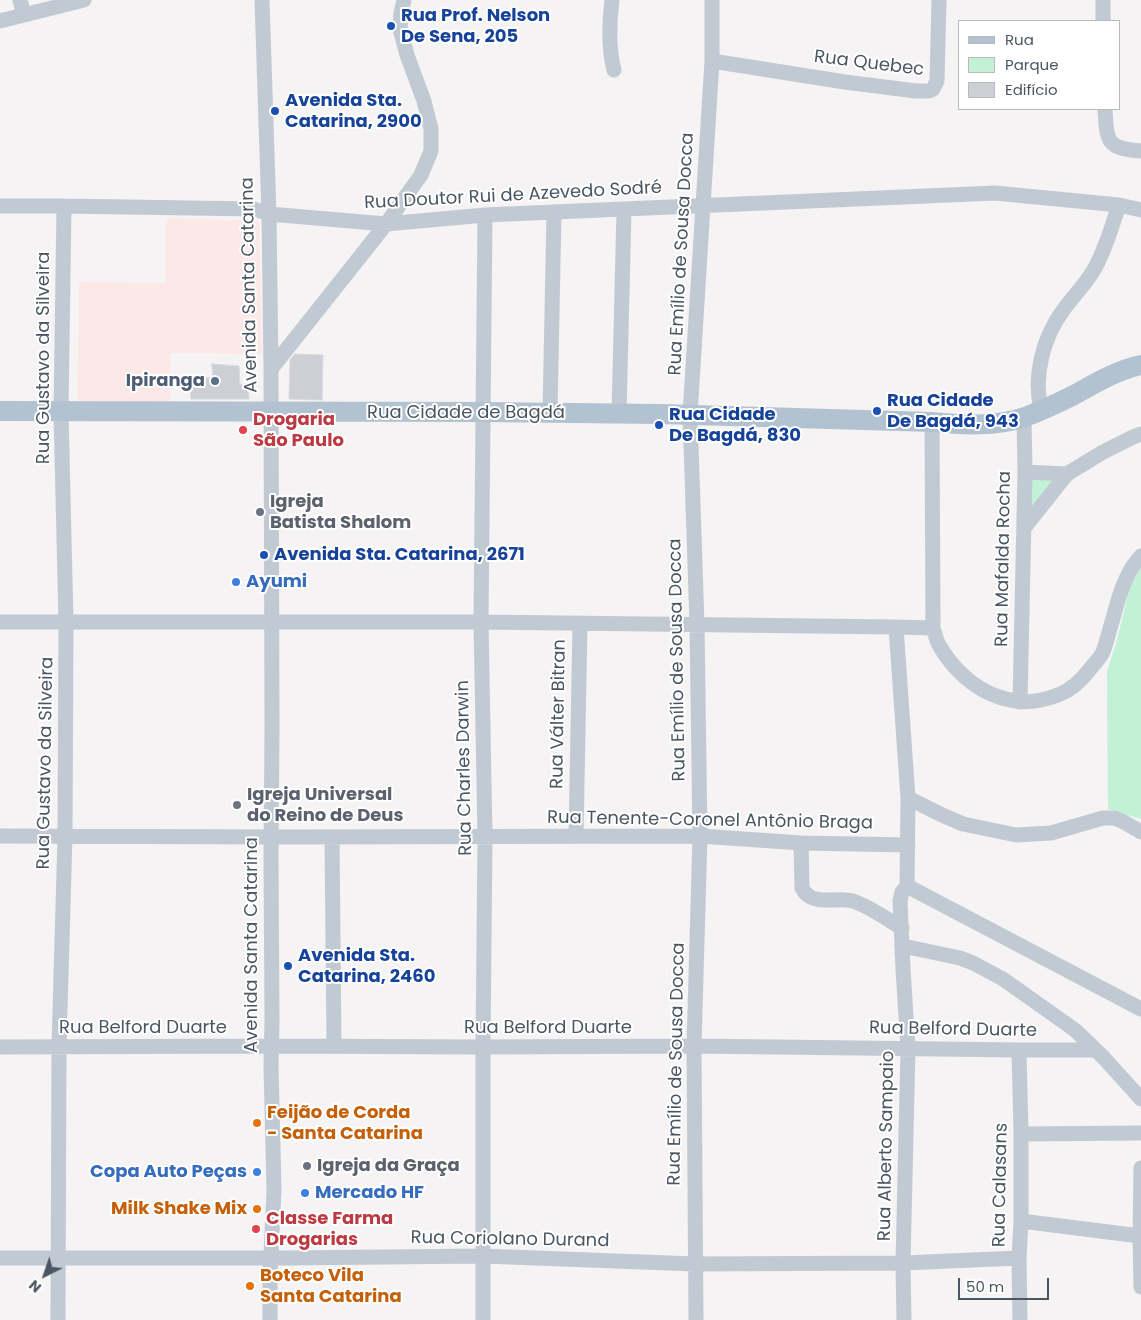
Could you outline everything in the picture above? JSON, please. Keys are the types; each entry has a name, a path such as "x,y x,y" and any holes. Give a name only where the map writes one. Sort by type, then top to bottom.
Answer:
{"main road":[{"name":"Rua Cidade de Bagdá","path":"0,411 483,412 690,415 956,424 995,422 1032,414 1122,370 1141,365"}],"street":[{"path":"20,0 24,15"},
{"path":"0,22 84,0"},
{"name":"Avenida Santa Catarina","path":"262,0 269,214 271,368 271,1064 274,1190 270,1320"},
{"path":"271,368 386,224 421,176 430,151 431,129 426,109 406,55 400,29 400,13 404,0"},
{"path":"612,0 610,54 614,70"},
{"name":"Rua Emílio de Sousa Docca","path":"696,1320 694,1046 700,836 697,624 690,415 712,61 712,0"},
{"name":"Rua Quebec","path":"712,61 845,82 929,91 933,89 937,81 939,0"},
{"path":"1103,0 1103,20"},
{"path":"1105,110 1106,130 1111,143 1119,148 1141,151"},
{"name":"Rua Doutor Rui de Azevedo Sodré","path":"0,206 254,209 269,214 386,224 485,215 996,193 1141,210"},
{"name":"Rua Gustavo da Silveira","path":"58,1320 59,1046 65,836 66,622 61,412 64,206"},
{"name":"Rua Mafalda Rocha","path":"1020,702 1025,472 1032,414 1038,397 1040,363 1046,341 1058,318 1096,267 1119,206"},
{"path":"619,414 624,210"},
{"path":"550,413 554,212"},
{"name":"Rua Charles Darwin","path":"483,1320 485,836 481,622 485,215"},
{"path":"932,422 933,628 938,644 961,673 973,684 997,696 1020,702 1040,701 1066,691 1086,675 1102,653 1126,578 1132,565 1141,556"},
{"path":"932,452 942,434 956,424"},
{"path":"1024,528 1067,474 1103,452 1141,434"},
{"path":"1025,472 1067,474"},
{"path":"0,622 481,622 896,626 933,628"},
{"name":"Rua Válter Bitran","path":"576,836 580,624"},
{"name":"Rua Alberto Sampaio","path":"896,626 908,798 907,886 902,892 900,901 908,1048 903,1263 904,1320"},
{"path":"908,798 963,824 1016,835 1051,833 1103,818 1114,818 1141,832"},
{"name":"Rua Tenente-Coronel Antônio Braga","path":"0,836 700,836 801,843 908,845"},
{"path":"332,837 334,1046"},
{"path":"801,843 802,888 805,894 811,898 821,900 853,901 902,928"},
{"path":"907,886 1139,1002"},
{"path":"903,946 960,958 988,971 1032,999 1075,1030 1112,1065 1141,1099"},
{"name":"Rua Belford Duarte","path":"0,1047 694,1046 1096,1050"},
{"name":"Rua Calasans","path":"1020,1050 1022,1134 1019,1258 1020,1320"},
{"path":"1022,1134 1141,1133"},
{"path":"1141,1168 1141,1287"},
{"path":"1021,1221 1140,1236"},
{"name":"Rua Coriolano Durand","path":"0,1258 483,1256 695,1264 903,1263 1019,1258"}],"shaded area":[{"path":"166,218 259,221 262,354 170,353 170,403 78,402 79,282 166,283"}],"green space":[{"path":"1061,475 1027,517 1027,477"},
{"path":"1141,568 1141,819 1108,809 1107,672 1130,586"}],"building":[{"path":"295,354 323,355 322,400 289,399 290,360"},
{"name":"Ipiranga","path":"212,364 239,366 240,384 248,385 249,399 191,399 189,377 213,378"}],"place":[{"name":"Rua Prof. Nelson De Sena, 205","path":"391,26"},
{"name":"Avenida Sta. Catarina, 2900","path":"275,111"},
{"name":"Ipiranga","path":"215,381"},
{"name":"Rua Cidade De Bagdá, 943","path":"877,411"},
{"name":"Rua Cidade De Bagdá, 830","path":"659,425"},
{"name":"Drogaria São Paulo","path":"243,430"},
{"name":"Igreja Batista Shalom","path":"260,512"},
{"name":"Avenida Sta. Catarina, 2671","path":"264,555"},
{"name":"Ayumi","path":"236,582"},
{"name":"Igreja Universal do Reino de Deus","path":"237,805"},
{"name":"Avenida Sta. Catarina, 2460","path":"288,966"},
{"name":"Feijão de Corda - Santa Catarina","path":"257,1123"},
{"name":"Igreja da Graça","path":"307,1166"},
{"name":"Copa Auto Peças","path":"257,1172"},
{"name":"Mercado HF","path":"305,1193"},
{"name":"Milk Shake Mix","path":"257,1209"},
{"name":"Classe Farma Drogarias","path":"256,1229"},
{"name":"Boteco Vila Santa Catarina","path":"250,1286"}]}
